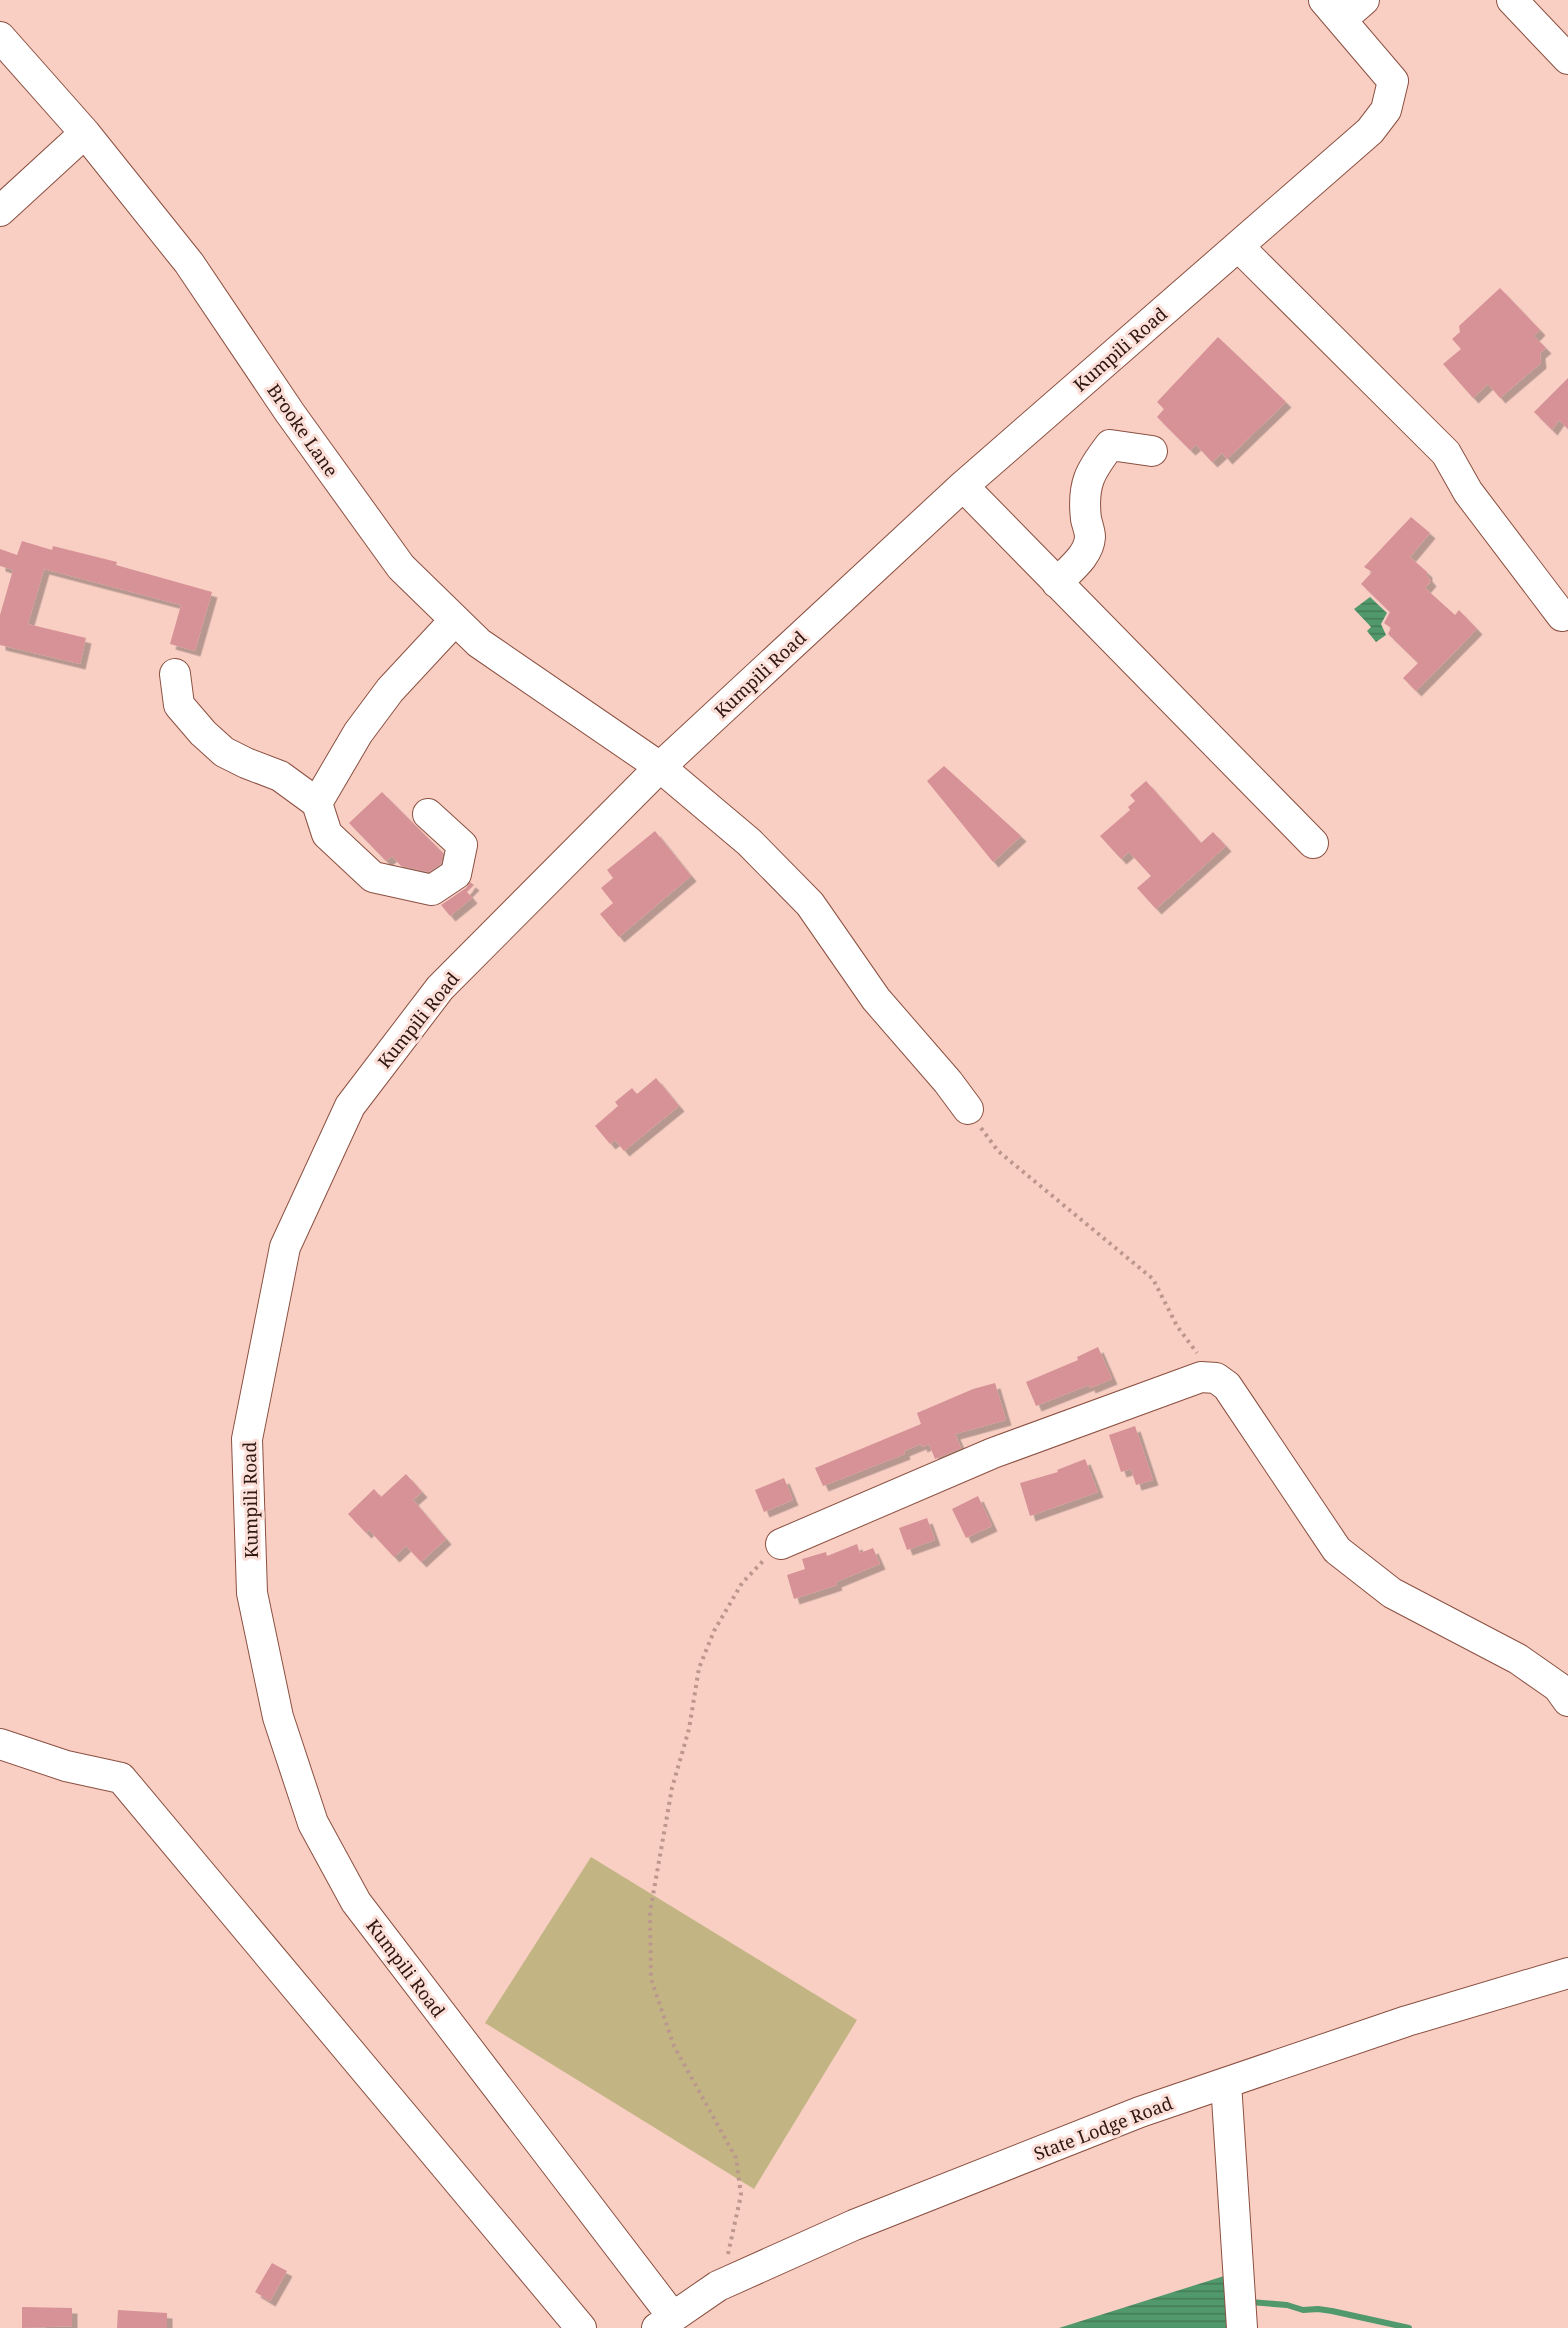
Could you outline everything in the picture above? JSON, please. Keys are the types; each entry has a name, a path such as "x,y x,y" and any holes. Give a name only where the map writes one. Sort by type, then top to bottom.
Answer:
{"street":[{"path":"1332,10 1364,0"},
{"path":"1512,0 1568,58"},
{"name":"Kumpili Road","path":"665,2323 356,1902 313,1823 278,1718 252,1593 247,1439 285,1247 350,1106 440,987 660,767 963,486 1370,130 1386,110 1393,81 1332,10"},
{"name":"Brooke Lane","path":"0,37 85,133 189,263 290,414 401,567 479,643 660,767 749,842 810,904 876,999 948,1082 968,1109"},
{"path":"0,212 85,133"},
{"path":"1238,246 1446,453 1468,492 1562,616"},
{"path":"1057,583 1082,557 1090,538 1085,495 1091,469 1110,445 1152,451"},
{"path":"963,486 1313,843"},
{"path":"317,803 358,733 383,699 455,620"},
{"path":"175,674 179,705 203,733 224,752 280,776 317,803 327,834 373,877 432,890 456,874 462,845 428,814"},
{"path":"781,1544 993,1453 1201,1377 1215,1378 1227,1386 1337,1550 1392,1593 1518,1659 1558,1687 1568,1701"},
{"path":"0,1744 66,1766 121,1778 581,2328"},
{"name":"State Lodge Road","path":"665,2323 718,2286 854,2225 1140,2112 1407,2021 1568,1972"},
{"path":"1226,2083 1242,2328"}],"path":[{"path":"968,1109 998,1151 1153,1279 1177,1326 1215,1378"},
{"path":"718,2286 734,2233 741,2195 736,2158 675,2046 651,1979 650,1912 672,1788 688,1729 699,1668 714,1631 742,1583 781,1544"}],"shaded area":[{"path":"1370,597 1387,613 1381,624 1386,635 1376,642 1367,631 1371,627 1354,609"},
{"path":"591,1857 857,2020 754,2189 485,2023"},
{"path":"1240,2271 1242,2328 1059,2328"}],"building":[{"path":"1500,288 1540,330 1534,336 1546,348 1540,353 1541,363 1500,398 1488,384 1473,398 1443,364 1461,349 1452,339 1460,332 1459,326"},
{"path":"1218,337 1286,402 1227,459 1222,453 1212,462 1196,445 1190,450 1157,417 1164,409 1157,402"},
{"path":"1568,378 1568,429 1559,420 1552,430 1534,412"},
{"path":"1411,517 1430,533 1410,557 1427,572 1431,581 1425,588 1455,615 1459,610 1477,629 1416,691 1403,678 1418,663 1388,634 1391,628 1384,623 1390,612 1361,584 1372,572 1364,567"},
{"path":"22,541 52,550 53,546 117,562 116,565 212,592 195,651 170,644 181,605 44,569 28,624 86,638 80,664 0,645 0,615 13,570 0,566 0,549 17,555"},
{"path":"944,766 1021,836 993,862 927,781"},
{"path":"1146,781 1201,843 1213,832 1226,846 1156,909 1137,888 1151,876 1129,852 1121,859 1100,836 1130,810 1128,807 1135,801 1130,795"},
{"path":"382,792 443,853 441,864 429,872 401,866 392,856 386,861 349,823"},
{"path":"655,831 691,876 619,937 600,914 613,903 601,888 613,878 607,870"},
{"path":"470,882 474,885 467,892 472,898 450,916 441,905 466,888"},
{"path":"656,1078 679,1106 624,1151 615,1140 610,1144 595,1126 618,1106 615,1102 632,1088 637,1094"},
{"path":"1098,1347 1112,1379 1090,1388 1089,1385 1036,1406 1026,1382 1078,1360 1077,1357"},
{"path":"995,1383 1006,1420 955,1434 961,1448 935,1459 929,1444 922,1447 921,1444 904,1451 905,1454 823,1486 815,1468 921,1424 917,1413 973,1389"},
{"path":"1135,1426 1153,1480 1136,1485 1131,1469 1121,1472 1109,1435"},
{"path":"1085,1459 1098,1492 1030,1516 1020,1483 1058,1472 1057,1470"},
{"path":"406,1474 422,1492 413,1500 446,1539 421,1562 406,1546 394,1557 369,1530 366,1533 348,1514 374,1489 381,1497"},
{"path":"784,1478 793,1500 764,1512 755,1490"},
{"path":"978,1496 992,1526 966,1538 952,1509"},
{"path":"927,1518 935,1540 907,1550 899,1528"},
{"path":"857,1544 860,1553 873,1548 880,1564 836,1582 837,1585 794,1599 787,1575 805,1569 802,1559 826,1552 827,1556"},
{"path":"272,2263 287,2271 270,2301 255,2292"},
{"path":"22,2307 72,2308 72,2326 22,2328"},
{"path":"118,2310 167,2313 167,2328 117,2328"}],"waterway":[{"path":"1250,2302 1287,2305 1303,2310 1332,2311 1409,2328"}]}
